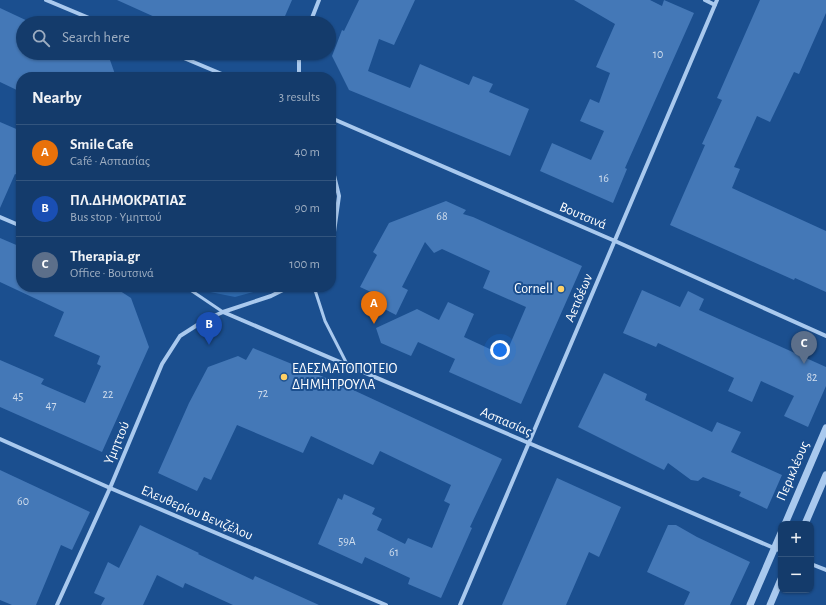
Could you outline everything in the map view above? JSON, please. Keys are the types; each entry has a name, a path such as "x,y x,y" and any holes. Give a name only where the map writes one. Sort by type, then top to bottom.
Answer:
{"street":[{"path":"46,0 84,16"},
{"path":"313,16 319,0"},
{"path":"705,0 716,2"},
{"name":"Αετιδέων","path":"460,605 716,2"},
{"path":"189,60 217,72"},
{"path":"299,60 299,72"},
{"name":"Βουτσινά","path":"336,120 615,241 826,336"},
{"path":"336,184 339,196 336,218"},
{"path":"0,217 16,224"},
{"name":"Υμηττού","path":"57,605 110,488 162,364 180,336 205,320 223,312 279,292"},
{"name":"Ασπασίας","path":"223,312 778,550"},
{"name":"Περικλέους","path":"786,521 826,428"},
{"name":"Ελευθερίου Βενιζέλου","path":"0,439 110,488 386,605"},
{"path":"806,521 826,475"},
{"path":"750,605 778,550"},
{"path":"814,565 826,570"},
{"path":"770,605 778,586"}],"lane":[{"path":"193,292 223,312"},
{"path":"316,292 325,321 349,367"}],"shaded area":[{"path":"210,292 253,292 235,297"}],"building":[{"path":"117,0 292,0 285,16 152,16"},
{"path":"359,0 415,0 394,45 379,39 368,71 410,88 420,64 469,85 473,76 493,84 489,92 529,109 510,156 349,90 334,60 336,60 336,46 342,30 344,31"},
{"path":"574,0 650,0 662,6 664,0 694,13 625,168 627,169 613,203 540,171 552,143 591,160 604,131 580,121 590,99 599,103 610,73 596,67 615,24"},
{"path":"760,0 826,0 826,13 799,74 794,72 770,122 757,116 734,167 740,169 732,188 826,231 826,292 795,278 794,280 670,225 705,145 702,144 722,100 717,98"},
{"path":"0,8 17,16 16,60 110,60 114,72 16,72 16,90 0,82"},
{"path":"0,122 16,129 16,174 0,208"},
{"path":"446,201 466,210 463,214 473,217 582,266 521,404 449,372 455,359 418,342 411,356 381,343 376,328 417,309 439,320 448,302 474,314 464,337 505,356 526,307 483,288 490,271 442,249 434,253 425,242 402,287 408,290 396,315 369,301 373,293 360,287 377,255 373,252 389,223"},
{"path":"0,238 16,245 16,290 0,282"},
{"path":"642,290 680,307 688,291 704,299 699,310 826,367 826,386 808,427 784,416 794,396 761,381 752,402 728,391 734,378 658,343 656,347 623,333"},
{"path":"21,292 122,292 131,298 149,347 102,452 0,407 0,360 44,379 41,384 85,403 101,366 97,364 100,356 54,336 64,312"},
{"path":"253,348 336,382 502,459 470,527 472,528 441,598 408,584 410,578 365,557 362,564 318,544 338,498 342,500 344,494 375,508 372,514 382,519 377,530 405,544 408,538 432,548 450,504 444,501 451,485 380,451 373,465 311,436 303,453 237,425 211,480 204,477 197,491 158,473 189,403 208,367 238,356 246,360"},
{"path":"604,373 647,394 645,400 712,432 717,422 741,432 731,452 782,475 767,509 739,496 741,492 703,477 698,481 691,480 668,463 664,470 578,427"},
{"path":"0,470 90,512 72,550 61,545 36,605 12,605 0,600"},
{"path":"557,478 621,507 599,557 589,552 566,605 502,605"},
{"path":"140,525 253,580 255,576 319,605 233,605 185,583 183,588 157,575 143,605 101,605 105,598 94,593 108,562 119,568"},
{"path":"668,525 676,525 697,537 750,562 730,605 684,605 690,592 647,572"}],"place":[{"name":"Cornell","path":"561,289"},
{"name":"Smile Cafe","path":"374,324"},
{"name":"ΠΛ.ΔΗΜΟΚΡΑΤΙΑΣ","path":"209,345"},
{"name":"Therapia.gr","path":"804,364"},
{"name":"ΕΔΕΣΜΑΤΟΠΟΤΕΙΟ ΔΗΜΗΤΡΟΥΛΑ","path":"284,377"}]}
